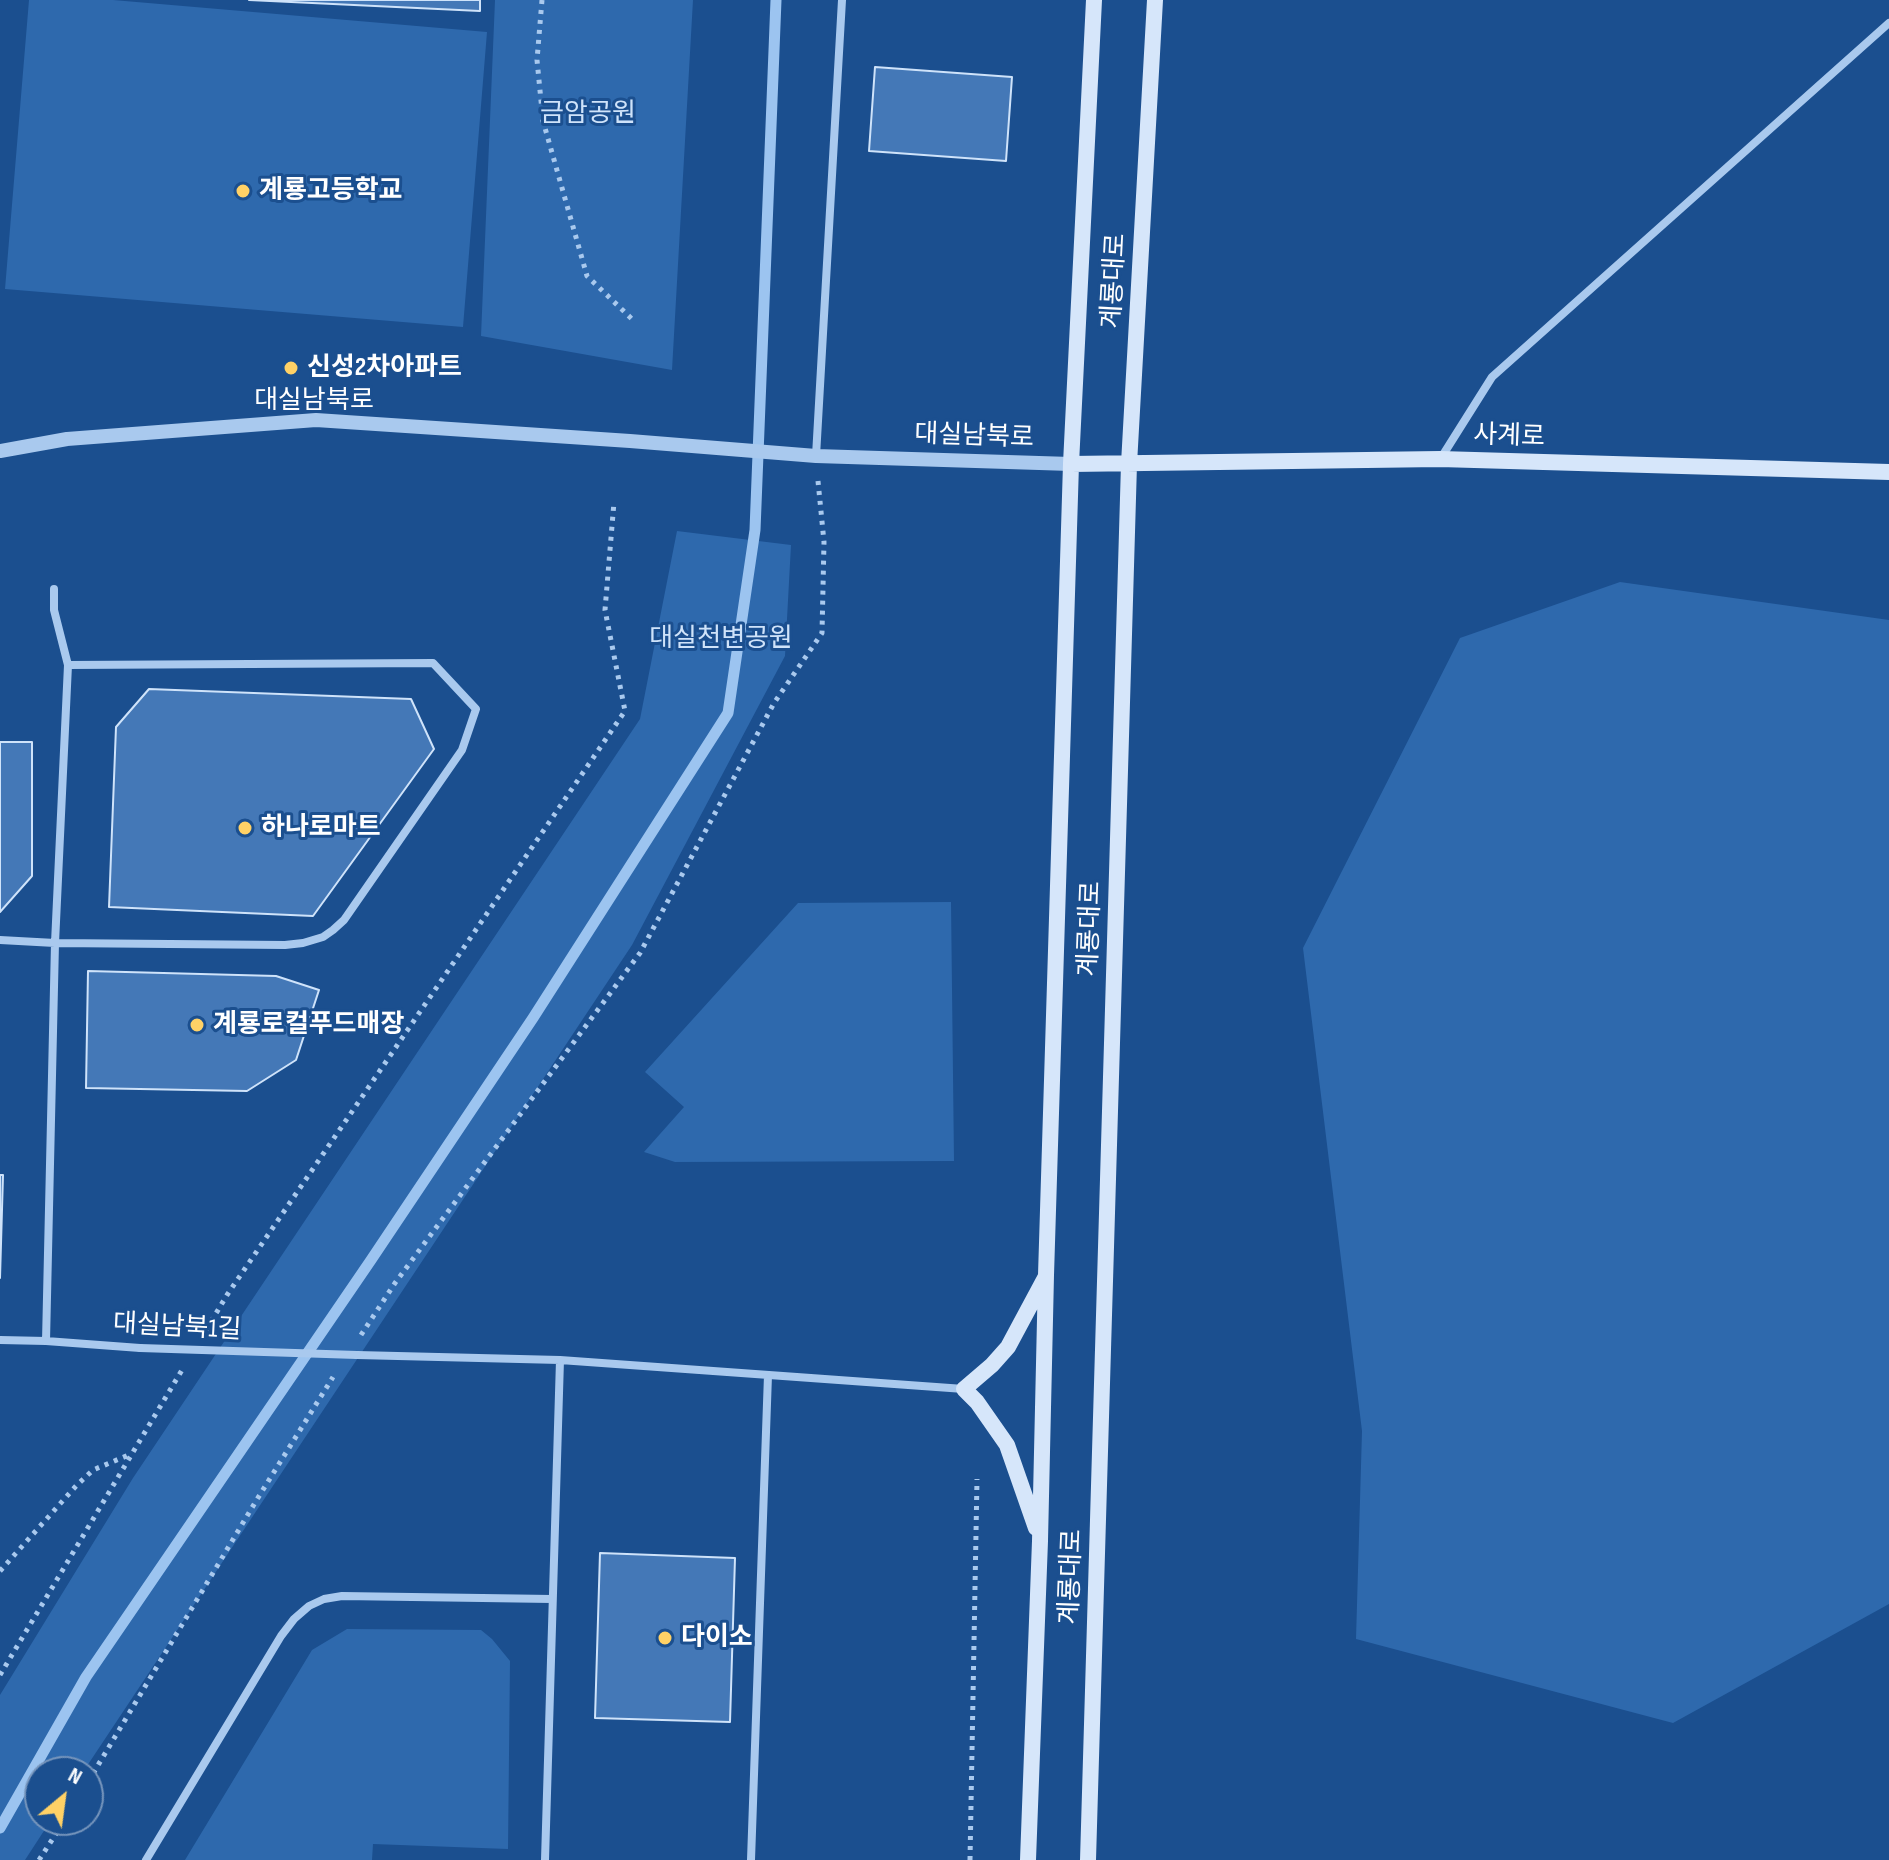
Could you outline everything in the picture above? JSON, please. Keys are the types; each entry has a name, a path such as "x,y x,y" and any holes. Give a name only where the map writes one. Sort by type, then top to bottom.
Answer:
{"main road":[{"name":"계룡대로","path":"1028,1860 1071,464 1094,0"},
{"name":"계룡대로","path":"1088,1860 1129,464 1155,0"},
{"name":"사계로","path":"1129,464 1440,459 1889,472"},
{"name":"대실남북로","path":"1071,464 1129,464"},
{"path":"1040,1541 1007,1445 964,1389 1008,1347 1046,1275"}],"street":[{"path":"816,456 842,0"},
{"path":"1440,459 1492,377 1889,23"},
{"name":"대실남북로","path":"0,451 67,439 316,420 816,456 1071,464"},
{"path":"46,1341 55,943 68,665 54,610 54,589"},
{"path":"0,940 285,945 323,937 344,920 462,750 476,709 433,663 68,665"},
{"name":"대실남북1길","path":"0,1340 140,1348 560,1360 964,1389"},
{"path":"545,1860 560,1360"},
{"path":"751,1860 768,1375"},
{"path":"146,1860 281,1636 309,1606 342,1596 552,1599"}],"path":[{"path":"542,0 537,60 543,121 587,276 634,321"},
{"path":"360,1335 395,1283 640,953 774,703 822,633 824,542 816,456"},
{"path":"203,1335 227,1295 625,711 605,610 614,502"},
{"path":"0,1675 187,1361"},
{"path":"104,1756 335,1375"},
{"path":"0,1571 93,1470 132,1454"},
{"path":"970,1860 977,1479"},
{"path":"39,1860 55,1836"}],"green space":[{"name":"계룡고등학교","path":"29,0 113,0 487,32 463,327 5,289"},
{"name":"금암공원","path":"495,0 693,0 672,370 481,336"},
{"name":"대실천변공원","path":"677,531 791,545 785,656 632,945 94,1756 24,1756 24,1836 41,1836 25,1860 0,1860 0,1695 133,1478 640,719"},
{"path":"1620,582 1889,620 1889,1604 1673,1723 1356,1639 1362,1431 1303,948 1460,638"},
{"path":"951,902 954,1161 675,1162 644,1152 684,1107 645,1072 798,903"},
{"path":"347,1629 481,1630 510,1661 508,1849 373,1844 372,1860 185,1860 312,1650"}],"building":[{"path":"249,0 480,0 480,11"},
{"path":"875,67 1012,77 1006,161 869,151"},
{"name":"하나로마트","path":"149,689 411,699 434,749 313,916 109,907 116,727"},
{"path":"0,742 32,742 32,876 0,912"},
{"name":"계룡로컬푸드매장","path":"88,971 276,976 319,990 296,1060 247,1091 86,1088"},
{"path":"0,1175 3,1175 0,1278"},
{"name":"다이소","path":"600,1553 735,1558 730,1722 595,1718"}],"waterway":[{"path":"0,1828 86,1677 533,1018 728,713 755,530 776,0"}],"place":[{"name":"계룡고등학교","path":"243,191"},
{"name":"신성2차아파트","path":"291,368"},
{"name":"하나로마트","path":"245,828"},
{"name":"계룡로컬푸드매장","path":"197,1025"},
{"name":"다이소","path":"665,1638"}]}
